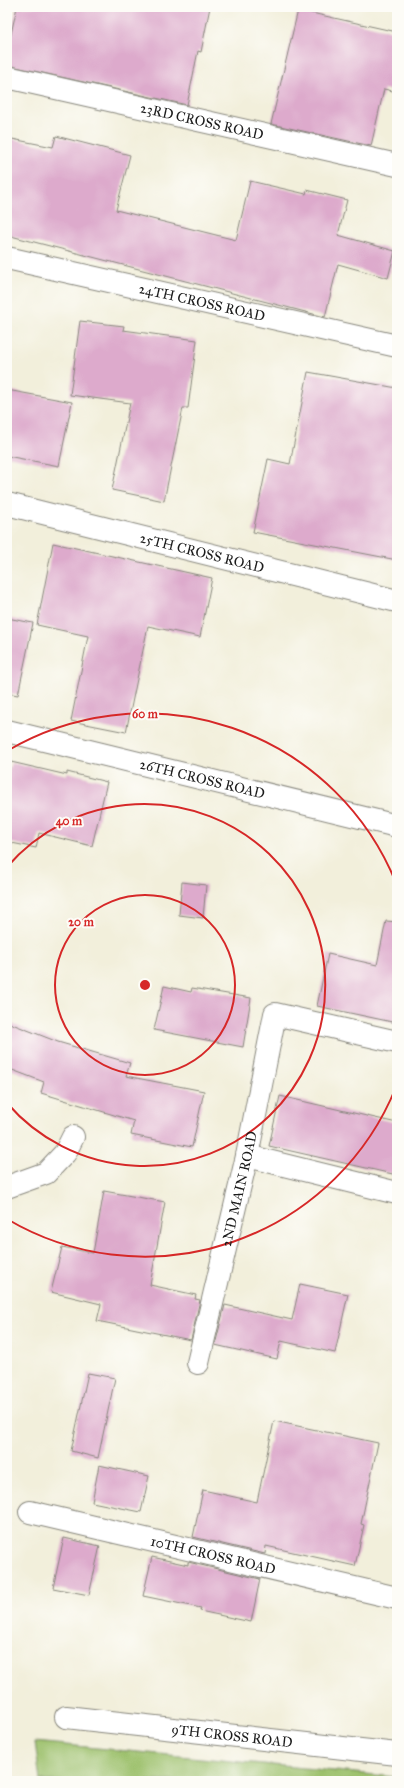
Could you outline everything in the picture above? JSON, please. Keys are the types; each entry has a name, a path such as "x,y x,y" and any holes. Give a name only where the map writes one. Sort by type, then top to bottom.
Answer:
{"street":[{"name":"23RD CROSS ROAD","path":"7,77 397,165"},
{"name":"24TH CROSS ROAD","path":"7,258 397,346"},
{"name":"25TH CROSS ROAD","path":"7,504 397,601"},
{"name":"26TH CROSS ROAD","path":"7,731 397,826"},
{"name":"2ND MAIN ROAD","path":"198,1363 247,1156 275,1014 397,1042"},
{"path":"7,1187 46,1173 65,1153 73,1137"},
{"path":"247,1156 397,1193"},
{"name":"10TH CROSS ROAD","path":"30,1512 397,1598"},
{"name":"9TH CROSS ROAD","path":"66,1717 397,1754"}],"green space":[{"path":"35,1742 397,1777 397,1781 40,1781"}],"building":[{"path":"17,7 210,7 201,52 198,51 187,105 7,65 7,52"},
{"path":"298,10 397,32 397,92 384,89 371,146 271,124"},
{"path":"56,136 130,155 116,210 236,240 250,181 306,194 307,190 347,200 338,235 395,251 388,278 338,264 325,317 7,235 7,138 53,147"},
{"path":"80,321 124,326 123,330 197,340 188,408 183,408 164,501 112,490 130,403 70,395"},
{"path":"308,372 397,388 397,560 253,532 268,459 290,464"},
{"path":"7,390 72,402 59,466 7,456"},
{"path":"53,543 212,578 200,637 148,626 126,732 71,721 88,636 37,625"},
{"path":"7,618 33,623 18,695 7,693"},
{"path":"11,762 67,775 67,772 107,782 92,846 39,833 36,848 7,842 7,780"},
{"path":"182,882 206,885 203,918 179,915"},
{"path":"386,921 397,922 397,1023 317,1006 328,954 377,965"},
{"path":"164,986 191,992 192,988 251,998 243,1047 154,1030"},
{"path":"7,1022 58,1042 130,1063 126,1076 204,1091 192,1147 131,1135 134,1121 41,1093 44,1082 7,1068"},
{"path":"280,1096 397,1123 397,1175 269,1146"},
{"path":"104,1191 165,1202 150,1285 196,1295 195,1299 200,1300 191,1340 97,1321 101,1304 51,1292 62,1247 93,1253"},
{"path":"300,1284 348,1294 335,1353 281,1341 277,1359 215,1345 225,1305 292,1320"},
{"path":"88,1373 115,1378 98,1458 71,1451"},
{"path":"274,1421 378,1443 361,1524 364,1525 355,1566 266,1546 265,1554 193,1537 203,1490 257,1502"},
{"path":"99,1465 149,1476 141,1512 92,1502"},
{"path":"64,1538 100,1546 89,1595 53,1588"},
{"path":"152,1557 188,1565 188,1562 260,1579 251,1622 200,1611 201,1608 143,1596"}]}
